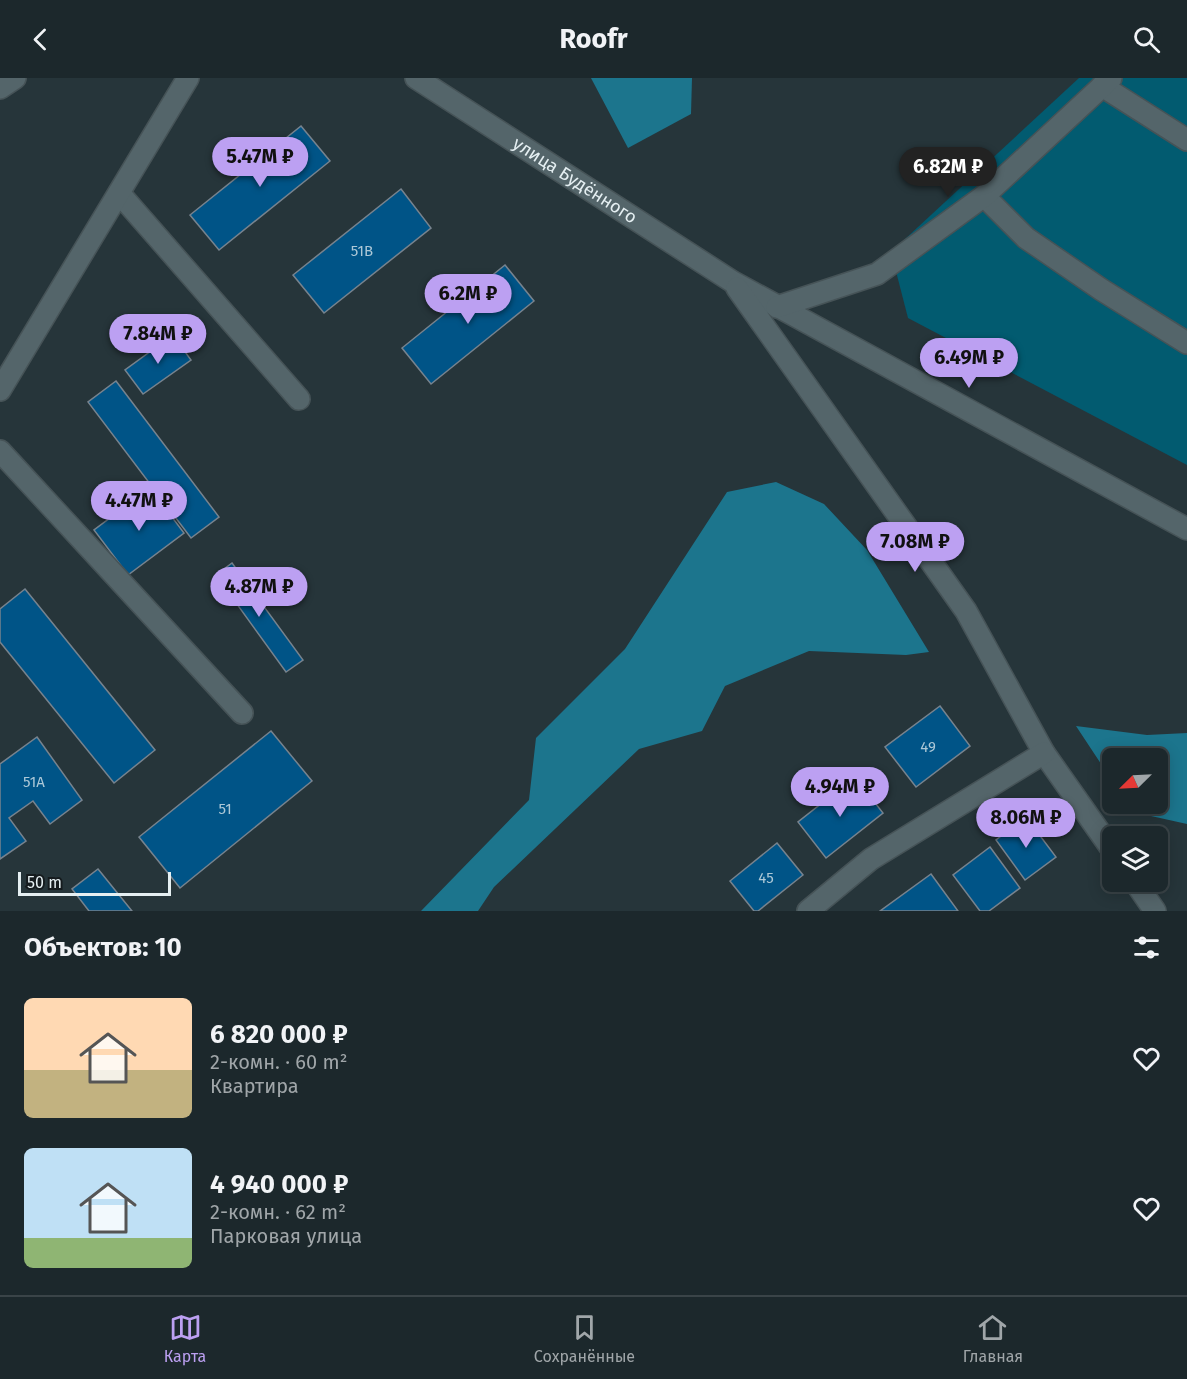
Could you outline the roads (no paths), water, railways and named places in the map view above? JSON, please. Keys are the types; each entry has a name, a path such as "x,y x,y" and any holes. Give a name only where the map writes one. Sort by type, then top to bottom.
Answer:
{"street":[{"path":"0,88 15,78"},
{"path":"0,390 188,78"},
{"name":"улица Будённого","path":"416,78 733,282 1187,529"},
{"path":"777,306 877,274 984,196 1106,82 1187,140"},
{"path":"118,193 299,399"},
{"path":"984,196 1026,238 1102,290 1187,343"},
{"path":"733,282 966,610 1044,753 1102,835"},
{"path":"0,451 242,713"},
{"path":"808,911 871,859 1044,753"},
{"path":"1142,892 1155,911"}]}
